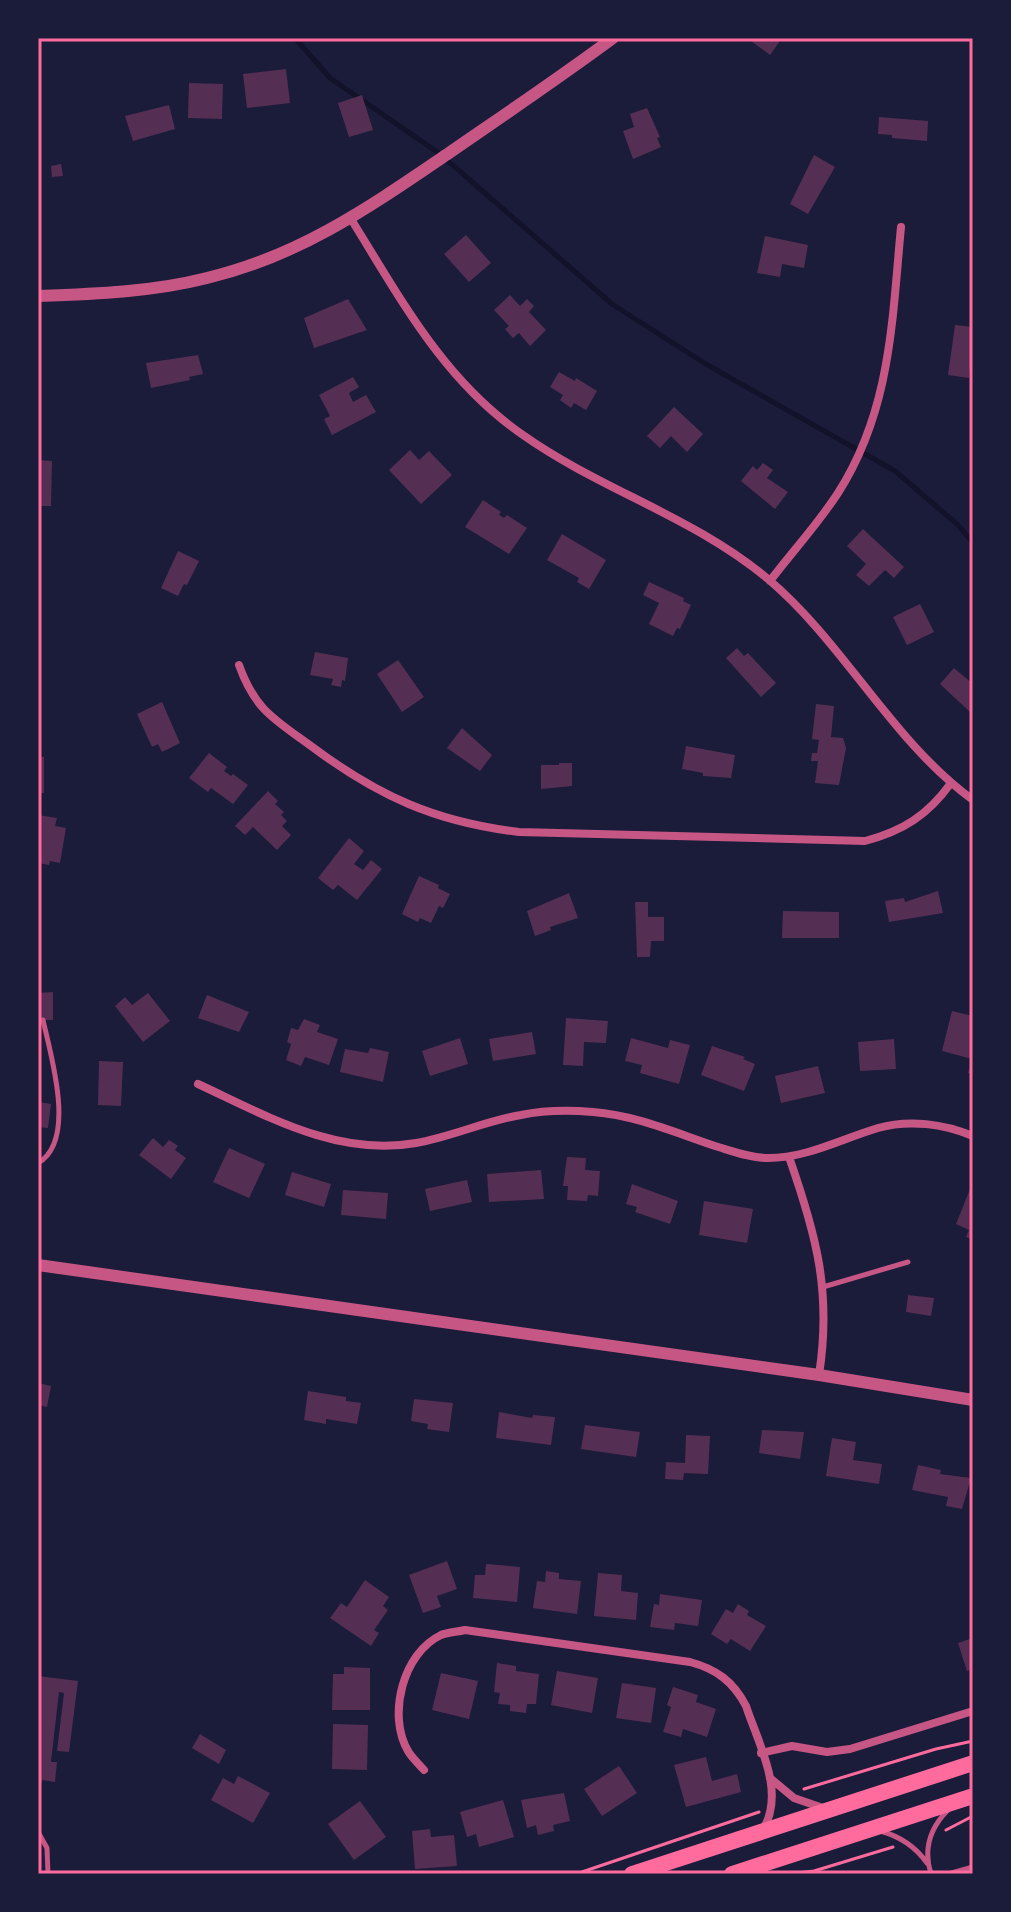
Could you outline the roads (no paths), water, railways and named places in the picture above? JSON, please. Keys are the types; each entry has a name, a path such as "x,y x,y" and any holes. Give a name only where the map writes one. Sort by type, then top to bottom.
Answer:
{"highway":[{"path":"632,1874 973,1763"},
{"path":"732,1874 973,1796"}],"street":[{"path":"38,296 153,289 252,265 303,244 351,219 613,38"},
{"path":"351,219 431,347 491,411 551,453 704,533 770,581 813,624 922,755 973,800"},
{"path":"770,581 837,495 872,425 889,355 901,227"},
{"path":"239,665 249,691 265,712 341,769 404,804 478,827 519,832 865,841 890,835 915,822 937,803 951,783"},
{"path":"198,1084 302,1132 353,1144 413,1144 518,1115 573,1110 632,1119 744,1155 765,1158 789,1157 881,1127 909,1123 935,1125 973,1136"},
{"path":"789,1157 815,1242 823,1287 825,1334 819,1375"},
{"path":"38,1265 819,1375 973,1400"},
{"path":"424,1770 408,1751 398,1716 403,1681 414,1659 442,1635 465,1630 690,1662 719,1672 740,1694 773,1796 762,1832"},
{"path":"761,1753 792,1746 827,1752 850,1749 973,1711"},
{"path":"769,1777 794,1798 812,1806 832,1809"}],"lane":[{"path":"38,1163 46,1158 54,1145 59,1119 43,1020"},
{"path":"823,1287 908,1262"},
{"path":"928,1865 931,1835 940,1817 956,1801"},
{"path":"871,1829 906,1842 918,1851 931,1874"},
{"path":"38,1832 47,1848 48,1874"},
{"path":"948,1874 973,1867"}],"waterway":[{"path":"295,38 330,78 440,154 612,304 704,363 895,471 958,525 973,543"}]}
